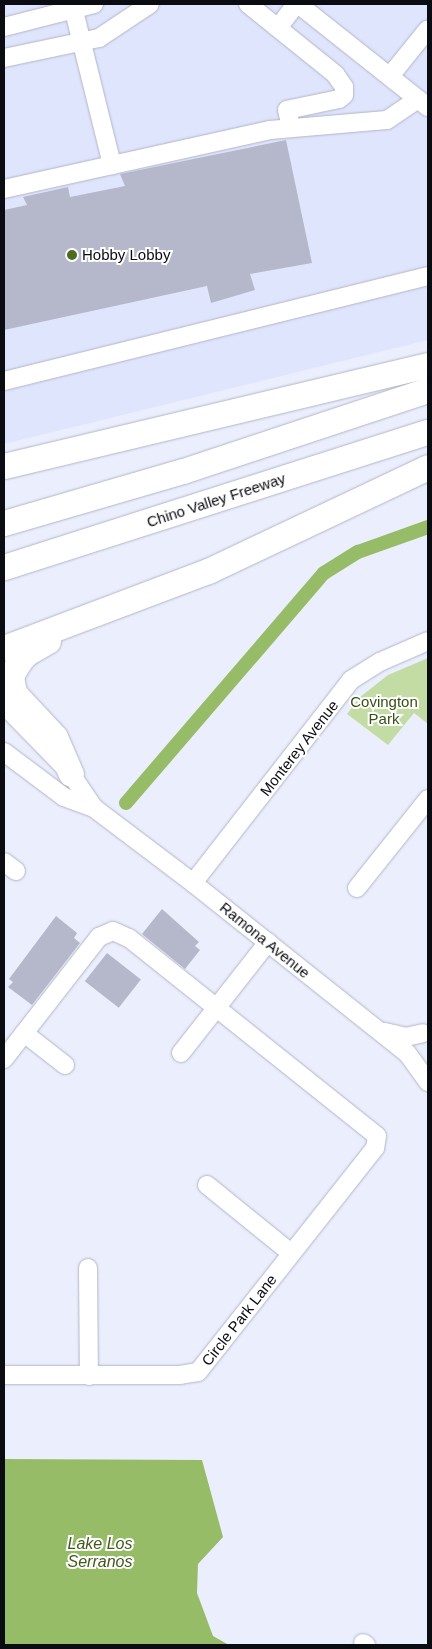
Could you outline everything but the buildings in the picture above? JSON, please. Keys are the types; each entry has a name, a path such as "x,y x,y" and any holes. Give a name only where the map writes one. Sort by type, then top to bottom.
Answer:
{"highway":[{"path":"4,466 428,366"},
{"path":"4,523 184,471 428,390"},
{"name":"Chino Valley Freeway","path":"4,567 428,432"},
{"path":"4,648 208,571 428,467"},
{"path":"71,774 55,737 14,693 11,676 27,653 98,613"}],"street":[{"path":"4,27 74,11 94,4"},
{"path":"248,4 335,74 345,92 339,99 287,110 291,128"},
{"path":"4,189 291,128 387,120 423,103 297,4 278,28"},
{"path":"4,58 100,38 148,5"},
{"path":"74,11 112,165"},
{"path":"390,76 428,29"},
{"path":"4,381 428,276"},
{"name":"Monterey Avenue","path":"193,883 351,680 380,662 428,641"},
{"name":"Ramona Avenue","path":"4,705 71,774 94,808"},
{"name":"Ramona Avenue","path":"5,755 64,797 94,808 193,883 407,1052 428,1082"},
{"path":"357,888 428,799"},
{"path":"4,1059 99,937 113,931 129,938 217,1008"},
{"path":"180,1053 268,942"},
{"name":"Circle Park Lane","path":"4,1375 89,1376 198,1372 375,1148 377,1136 217,1008"},
{"path":"370,1023 396,1036 426,1029"},
{"path":"407,1052 426,1029"},
{"path":"24,1033 65,1065"},
{"path":"207,1184 291,1253"},
{"path":"88,1268 89,1376"}],"shaded area":[{"path":"4,4 428,4 428,340 4,444"}],"green space":[{"name":"Covington Park","path":"428,658 428,724 414,713 388,745 347,714 360,697 388,675"}],"water":[{"name":"Lake Los Serranos","path":"4,1459 202,1460 223,1537 198,1564 197,1593 213,1636 229,1645 4,1645"}],"waterway":[{"path":"126,803 324,573 358,552 428,527"}],"place":[{"name":"Hobby Lobby","path":"72,255"}]}
